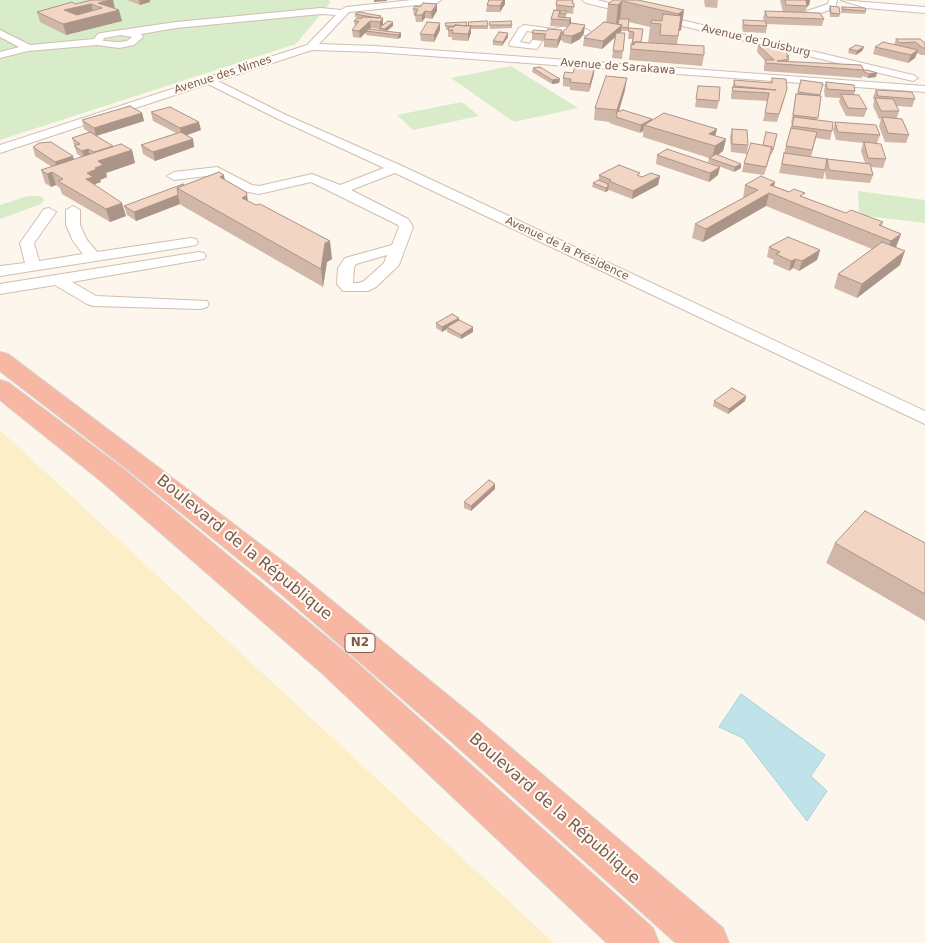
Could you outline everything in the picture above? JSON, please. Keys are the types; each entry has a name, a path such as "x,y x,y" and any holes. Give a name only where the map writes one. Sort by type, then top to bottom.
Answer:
{"highway":[{"name":"Boulevard de la République","path":"0,359 132,459 282,577 464,730 708,943"},
{"name":"Boulevard de la République","path":"0,388 185,536 335,664 638,943"}],"street":[{"path":"0,55 28,48 97,42 108,45 125,44 134,41 138,37 132,33 176,25 313,11 342,12 355,8 437,0"},
{"name":"Avenue de Duisburg","path":"586,0 925,81"},
{"path":"810,18 810,13 832,6 833,0"},
{"path":"845,0 866,5 925,10"},
{"path":"311,47 342,12"},
{"path":"522,60 536,39 565,29 586,32"},
{"path":"0,33 28,48"},
{"name":"Avenue de Sarakawa","path":"311,47 376,49 925,89"},
{"name":"Avenue des Nimes","path":"0,148 311,47"},
{"name":"Avenue de la Présidence","path":"208,80 282,117 925,418"},
{"path":"340,190 394,168"},
{"path":"174,176 217,171 248,188 259,190 312,178 403,222 406,227 397,248"},
{"path":"73,210 74,225 80,241 94,257"},
{"path":"33,266 27,243 49,212"},
{"path":"0,271 191,242"},
{"path":"0,288 199,256"},
{"path":"57,279 93,301 201,304"}],"green space":[{"path":"0,0 329,0 330,3 296,44 0,140"},
{"path":"511,66 578,108 514,122 451,78"},
{"path":"462,102 479,116 413,130 397,115"},
{"path":"858,191 925,200 925,223 859,215"},
{"path":"28,196 40,196 44,199 41,204 0,219 0,205"}],"sand":[{"path":"0,430 554,943 0,943"}],"water":[{"path":"741,694 825,755 811,776 827,791 807,821 743,738 719,727"}],"building":[{"path":"92,0 110,0 98,3 119,10 63,24 37,12 72,2 75,4","holes":["91,4 102,8 77,15 64,10"]},
{"path":"489,0 503,0 500,6 487,5"},
{"path":"557,0 573,0 574,7 556,5"},
{"path":"613,0 638,0 684,10 678,14 622,1 618,5 608,4"},
{"path":"785,0 806,0 807,6 786,5"},
{"path":"423,3 437,4 431,12 425,11 422,15 415,15 418,9 413,9 415,6 420,7"},
{"path":"830,6 839,7 840,14 831,13"},
{"path":"842,7 865,8 866,11 842,9"},
{"path":"554,10 560,11 558,17 571,18 569,20 551,19"},
{"path":"765,11 820,13 824,19 767,17"},
{"path":"359,12 381,16 378,18 355,14"},
{"path":"663,14 681,16 678,36 660,35 661,24 651,23 652,20 662,21"},
{"path":"363,17 383,18 380,22 370,21 359,31 352,30 359,21 354,21 357,18 361,19"},
{"path":"619,19 629,19 628,28 621,27 622,25 618,24"},
{"path":"743,20 765,21 767,26 744,25"},
{"path":"388,21 393,22 385,29 379,28"},
{"path":"487,21 488,26 469,26 468,22"},
{"path":"511,21 512,25 490,25 489,22"},
{"path":"427,22 440,23 434,35 420,34"},
{"path":"466,22 467,26 446,26 445,23"},
{"path":"604,22 622,25 603,41 584,38"},
{"path":"571,23 585,25 581,32 572,36 563,35 564,33 562,33"},
{"path":"455,25 471,26 468,34 452,33 453,30 448,30 449,27 454,27"},
{"path":"629,28 643,29 641,42 634,42 632,44 634,32 628,31"},
{"path":"369,29 401,33 398,35 366,31"},
{"path":"548,29 562,30 558,40 544,39 546,34 532,33 533,30 547,31"},
{"path":"499,32 508,33 503,42 493,41"},
{"path":"616,33 625,33 623,51 613,51"},
{"path":"896,39 920,39 925,43 925,48 915,42 900,43"},
{"path":"634,42 704,46 704,55 631,49 631,44 634,45"},
{"path":"883,42 918,50 911,55 875,47"},
{"path":"777,44 789,56 786,56 789,59 777,61 861,65 864,70 766,63 765,60 774,60 758,45"},
{"path":"856,45 864,47 857,51 849,49"},
{"path":"576,64 595,66 590,84 570,82 571,79 563,78 565,72 573,73"},
{"path":"540,67 560,79 552,80 533,68"},
{"path":"867,70 877,73 869,74 864,72"},
{"path":"606,76 627,78 617,110 595,108"},
{"path":"772,78 786,79 787,89 779,114 765,113 769,93 733,91 732,87 776,90 735,86 734,80 772,83"},
{"path":"801,80 823,83 820,95 798,92"},
{"path":"826,82 854,85 855,91 827,89"},
{"path":"698,86 720,87 719,101 696,99"},
{"path":"876,90 912,92 915,99 878,96"},
{"path":"796,94 821,96 818,118 793,115"},
{"path":"841,94 859,95 867,109 848,108"},
{"path":"875,98 893,99 899,111 881,111"},
{"path":"130,106 142,113 94,128 82,120"},
{"path":"170,107 199,122 180,128 151,112"},
{"path":"623,110 652,119 641,125 616,117 617,112"},
{"path":"664,113 717,129 709,134 726,139 715,146 644,125"},
{"path":"794,117 833,122 832,131 792,126"},
{"path":"882,117 902,119 909,135 888,133"},
{"path":"835,122 876,125 880,135 838,132"},
{"path":"791,128 817,132 812,150 786,146"},
{"path":"732,129 747,130 748,145 732,144"},
{"path":"90,132 113,146 94,152 88,149 82,151 74,146 80,144 72,138"},
{"path":"181,132 193,139 153,152 141,145"},
{"path":"766,132 777,134 773,150 771,149 772,147 763,145"},
{"path":"51,142 73,156 55,162 33,147 39,143"},
{"path":"864,142 881,144 886,159 868,158"},
{"path":"751,143 772,147 766,167 744,163"},
{"path":"121,144 132,150 98,161 103,165 87,173 93,177 86,179 122,203 106,209 58,181 63,179 52,172 47,174 41,170"},
{"path":"667,149 720,167 710,173 657,155"},
{"path":"784,153 827,159 825,170 782,164"},
{"path":"716,154 741,164 735,167 709,158"},
{"path":"827,159 870,164 873,175 829,170"},
{"path":"619,165 640,173 637,175 642,177 651,173 660,176 633,191 599,175"},
{"path":"219,172 224,175 220,177 246,192 247,195 242,198 256,205 260,204 330,241 325,243 321,269 177,188"},
{"path":"761,176 775,182 770,185 789,192 794,189 805,193 800,196 846,213 851,210 883,222 879,225 901,234 891,241 769,193 706,229 695,224 758,190 745,185"},
{"path":"598,180 609,184 607,185 609,186 606,188 593,183"},
{"path":"183,184 177,188 178,195 134,212 124,206"},
{"path":"788,237 820,250 802,261 796,259 791,261 776,254 780,252 769,247"},
{"path":"882,242 905,251 862,284 838,274"},
{"path":"452,314 459,318 442,327 436,323"},
{"path":"459,320 473,327 461,335 447,327"},
{"path":"732,388 746,396 729,409 714,401"},
{"path":"489,480 495,484 471,506 464,502"},
{"path":"865,511 925,543 925,594 835,543"}]}
